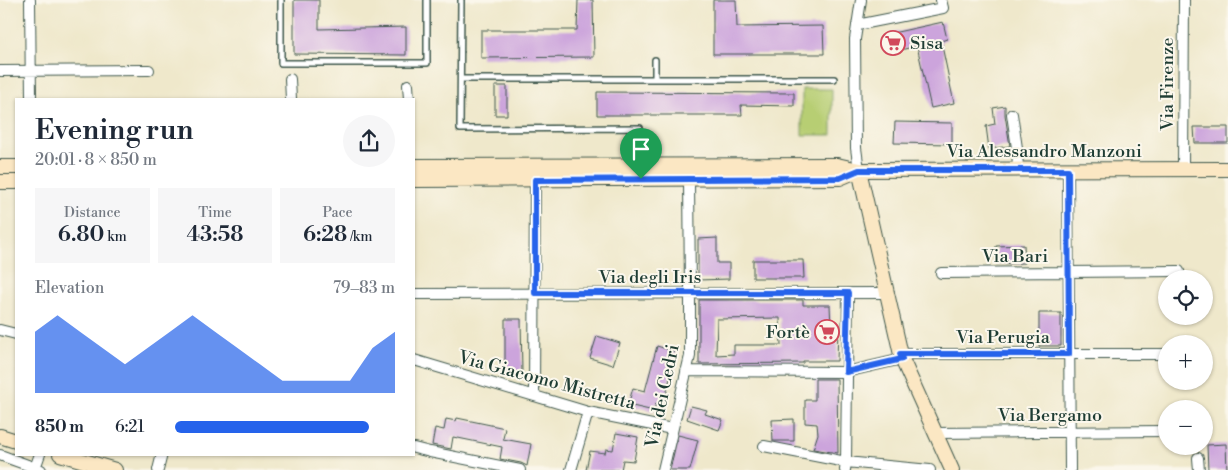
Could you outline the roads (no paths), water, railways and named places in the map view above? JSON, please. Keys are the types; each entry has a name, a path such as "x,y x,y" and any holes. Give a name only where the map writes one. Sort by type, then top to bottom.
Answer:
{"main road":[{"path":"415,180 535,180 641,172 837,165 859,170"},
{"path":"0,166 15,166"},
{"path":"415,166 641,172 689,179 840,178 859,170"},
{"name":"Via Alessandro Manzoni","path":"859,170 1228,169"},
{"path":"859,170 901,356 952,470"},
{"path":"0,182 15,182"},
{"path":"0,436 15,441"},
{"path":"67,456 115,470"}],"street":[{"path":"30,0 31,98"},
{"path":"855,0 856,148 859,170"},
{"path":"855,39 861,0"},
{"path":"857,25 943,8 941,0"},
{"name":"Via Firenze","path":"1183,169 1184,0"},
{"path":"0,71 150,70"},
{"path":"290,78 291,98"},
{"path":"408,85 408,98"},
{"path":"1012,114 1018,170"},
{"path":"1068,170 1070,470"},
{"name":"Via dei Cedri","path":"663,470 690,356 689,179"},
{"path":"534,396 535,180"},
{"name":"Via Bari","path":"941,272 1158,271"},
{"path":"846,466 848,293"},
{"name":"Via degli Iris","path":"415,294 887,293"},
{"path":"0,330 15,334"},
{"name":"Via Perugia","path":"686,371 846,372 901,356 1158,354"},
{"name":"Via Giacomo Mistretta","path":"415,360 588,412 672,429"},
{"path":"571,470 588,412"},
{"name":"Via Bergamo","path":"934,433 1158,431"},
{"path":"764,446 846,466 930,470"},
{"path":"415,448 520,470"},
{"path":"0,455 38,469 40,456"},
{"path":"158,470 162,456"},
{"path":"1198,458 1200,470"}],"lane":[{"path":"281,0 281,63 427,63 427,0"},
{"path":"461,0 460,129 640,128 641,172"},
{"path":"655,60 655,79"},
{"path":"461,79 834,79"}],"place":[{"name":"Sisa","path":"893,43"},
{"name":"Fortè","path":"827,332"}]}
